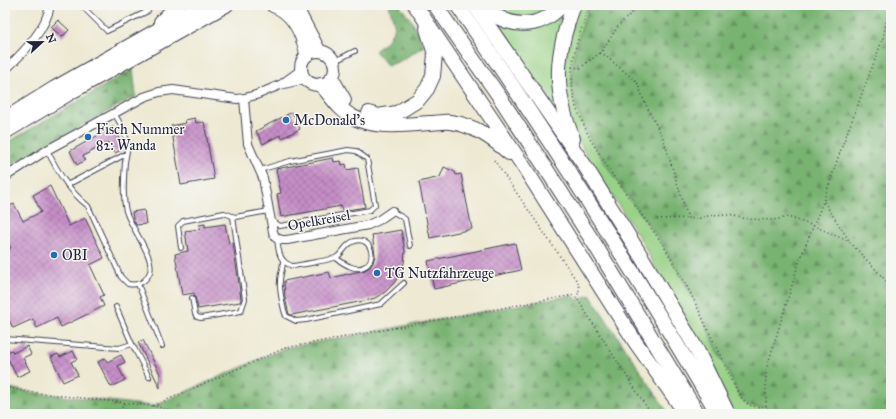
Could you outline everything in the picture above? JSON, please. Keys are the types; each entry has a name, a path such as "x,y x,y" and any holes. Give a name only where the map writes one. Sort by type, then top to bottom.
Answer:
{"highway":[{"path":"134,43 164,20 178,5"},
{"path":"5,119 55,88 202,5"},
{"path":"5,132 221,7 233,5"},
{"path":"273,5 286,12 295,21 304,42 313,52"},
{"path":"297,5 313,52"},
{"path":"415,5 524,167 636,343 686,414"},
{"path":"435,5 499,96 594,243 698,414"},
{"path":"457,5 512,84 590,204 718,414"},
{"path":"474,5 585,166 644,261 697,350 728,414"},
{"path":"481,5 499,18 509,23 519,24 532,23 544,19 554,14 562,5"},
{"path":"574,5 565,28 558,58 559,95 564,116 585,166"},
{"path":"327,82 355,109 378,116 396,113 418,100 427,89 433,76 435,54 424,18"},
{"path":"327,82 329,93 335,103 350,116 365,122 395,125 450,122 471,127 493,139 524,167"},
{"path":"5,136 20,122"}],"main road":[{"path":"313,52 325,52 331,55 334,61 336,67 335,73 327,82 310,83 303,75 301,64 313,52"}],"street":[{"path":"5,70 21,54 41,28 50,5"},
{"path":"5,177 47,150 144,97 159,92 173,90 244,99 260,94 303,75"},
{"name":"Opelkreisel","path":"244,99 248,144 263,178 270,220 276,238 287,240 368,225 380,220 392,211"}],"lane":[{"path":"82,5 107,31 148,11 151,5"},
{"path":"334,61 354,51"},
{"path":"47,150 62,179 78,198 88,206 121,277 128,284 138,284 143,282 150,272 150,263 145,247 135,232 126,210 123,183 127,145 125,133 114,113"},
{"path":"260,170 290,161 348,150 356,151 366,159 375,206 370,210 280,226 270,220"},
{"path":"67,185 126,154"},
{"path":"181,248 178,226 179,223 183,221 224,213 233,217 269,211"},
{"name":"Opelkreisel","path":"392,211 405,219 410,246"},
{"path":"192,298 195,314 197,317 201,318 241,311 244,306 246,299 233,217"},
{"path":"276,238 279,254 283,261 292,266 336,258 350,242 356,240 364,241 371,248 372,256 366,266 359,268 346,265 336,258"},
{"path":"283,261 280,280 284,311 286,316 296,321 381,304 404,283"},
{"path":"138,284 162,346"},
{"path":"116,308 149,377"},
{"path":"5,339 119,348 132,344"}],"path":[{"path":"588,5 576,46 572,67 572,88 576,107 590,139 614,177 662,243 690,292 739,395 743,401 751,407 766,406"},
{"path":"572,67 580,68 601,52 618,25 640,5"},
{"path":"768,414 766,406 766,370 799,262 823,202 840,152 883,38 890,5"},
{"path":"601,52 637,82 645,103 663,138 688,218"},
{"path":"494,160 579,284 579,292 576,298"},
{"path":"823,202 850,242 891,286"},
{"path":"657,219 696,219 708,216 729,215 747,219 773,220 788,218 814,226 850,242"},
{"path":"153,406 285,348 574,295 651,414"},
{"path":"5,387 28,392 153,406 167,409 176,414"},
{"path":"117,414 125,403"}],"green space":[{"path":"389,5 399,5 411,20 424,46 402,60 388,66 375,51 388,40 395,27"},
{"path":"488,5 557,5 531,17 507,16"},
{"path":"577,5 589,5 576,46 572,67 572,88 576,107 590,139 614,177 662,243 690,292 739,395 745,402 751,405 757,407 766,406 768,414 736,414 663,283 643,243 586,155 567,114 561,78"},
{"path":"589,5 891,5 891,414 768,414 766,406 750,406 739,395 690,292 662,243 614,177 590,139 576,107 572,88 572,67 576,46"},
{"path":"563,12 565,13 563,124 494,23 499,25"},
{"path":"133,69 136,96 5,167 5,144"},
{"path":"573,295 578,300 590,295 669,414 5,414 5,387 29,392 153,406 285,348"}],"building":[{"path":"58,20 69,30 62,37 51,27"},
{"name":"McDonald's","path":"292,112 300,129 282,138 280,135 263,144 256,131"},
{"path":"195,118 196,123 204,122 214,179 181,185 171,126 186,123 185,120"},
{"path":"113,127 121,143 119,144 121,150 115,153 109,142 83,156 85,160 77,165 70,151"},
{"path":"333,158 334,162 341,161 342,165 346,164 347,170 358,168 365,207 342,211 341,206 281,217 277,194 281,193 276,169"},
{"path":"444,167 455,172 456,175 461,174 472,229 430,238 419,182 440,177"},
{"name":"OBI","path":"50,186 69,226 85,218 104,258 90,265 104,295 100,297 104,306 61,327 57,318 37,328 33,319 13,328 5,312 5,251 11,248 5,235 5,208 14,204 23,221 41,212 33,195"},
{"path":"144,210 146,224 136,225 132,212"},
{"path":"205,224 205,227 225,224 229,244 233,243 241,299 240,302 198,309 194,293 182,295 175,254 188,251 185,231 200,229 199,225"},
{"name":"TG Nutzfahrzeuge","path":"401,230 405,251 404,263 400,274 385,292 375,298 364,301 291,315 289,314 285,298 284,281 329,272 331,278 365,270 373,263 375,255 372,235"},
{"path":"515,243 521,270 434,289 428,261"},
{"path":"143,340 160,374 160,388 138,342"},
{"path":"27,346 31,354 23,358 30,371 17,377 5,353 12,350 13,353"},
{"path":"73,351 77,359 71,362 78,375 63,382 51,357 58,354 60,357"},
{"path":"121,355 125,362 118,366 125,380 111,387 98,362 105,358 107,362"}],"place":[{"name":"McDonald's","path":"286,120"},
{"name":"Fisch Nummer 82: Wanda","path":"88,137"},
{"name":"OBI","path":"54,255"},
{"name":"TG Nutzfahrzeuge","path":"377,273"}]}
